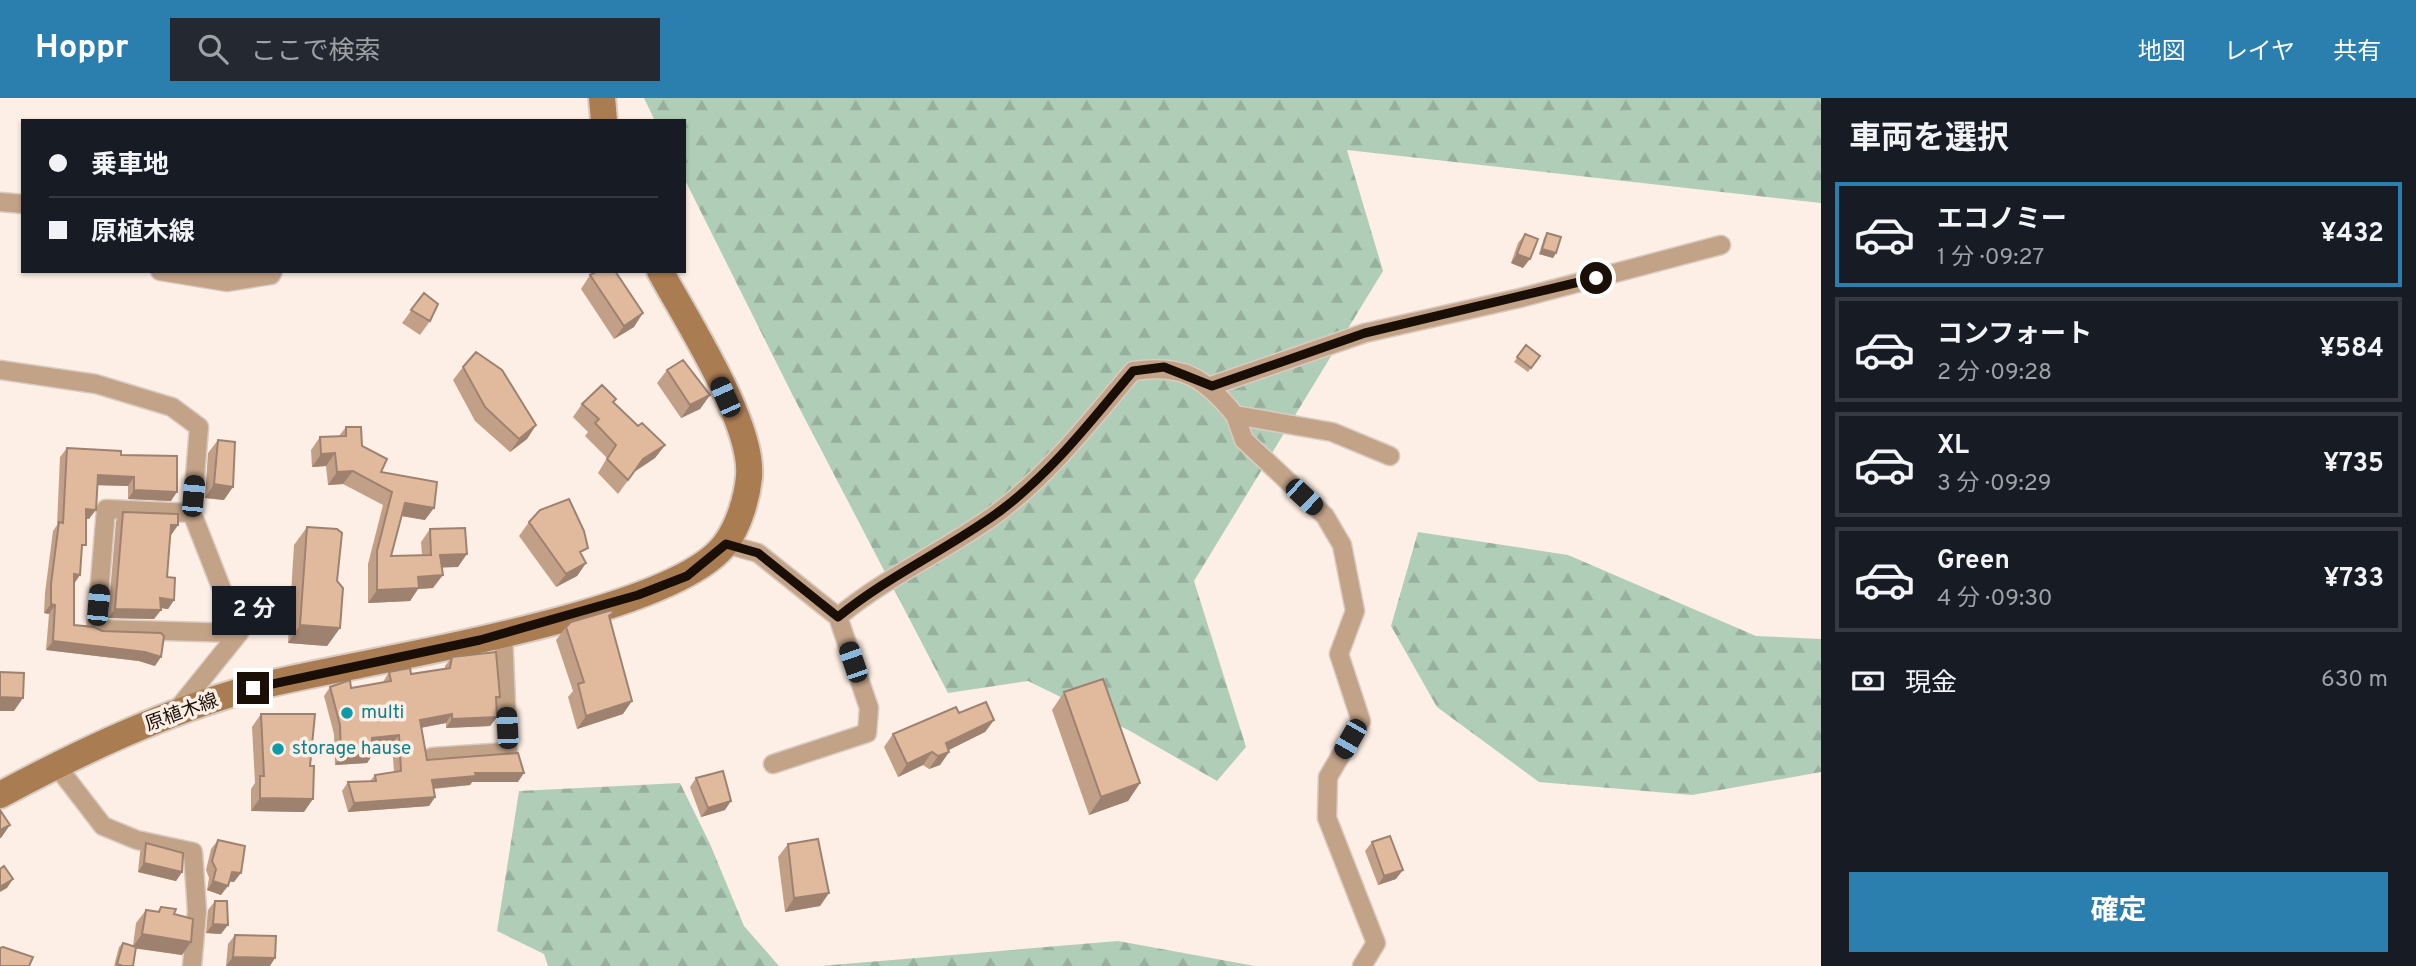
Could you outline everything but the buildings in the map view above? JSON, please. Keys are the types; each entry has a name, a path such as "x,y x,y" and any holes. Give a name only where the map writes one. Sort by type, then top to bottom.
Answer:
{"main road":[{"path":"603,98 604,119"},
{"name":"原植木線","path":"0,795 56,765 174,713 253,688 503,634 650,590 687,576 726,544 745,497 749,475 746,444 715,373 661,273"}],"street":[{"path":"0,202 21,204"},
{"path":"1212,386 1365,333 1520,298 1721,245"},
{"path":"172,273 227,282 272,273"},
{"path":"838,617 863,596 966,535 1001,509 1053,465 1133,371 1164,367 1212,386 1235,415 1244,440 1325,516 1342,545 1349,569 1347,580 1355,611 1339,654 1361,720 1328,777 1327,818 1376,943 1362,966"},
{"path":"0,370 96,384 172,407 198,427 192,513 239,633"},
{"path":"1235,415 1332,432 1390,456"},
{"path":"192,513 106,509 96,629 239,633"},
{"path":"726,544 758,553 838,617 869,708 867,733 773,764"},
{"path":"174,713 239,633"},
{"path":"432,757 508,752 503,634"},
{"path":"56,765 103,826 137,840 193,852 197,911 192,966"}],"green space":[{"path":"644,98 1821,98 1821,203 1347,150 1383,271 1194,581 1246,747 1217,781 1130,731 1028,681 948,693 792,394 686,182 686,119 654,119"},
{"path":"1418,532 1568,555 1756,636 1821,639 1821,772 1692,795 1539,782 1437,707 1391,626"},
{"path":"680,783 710,844 744,926 779,966 548,966 544,954 497,931 519,791"},
{"path":"1118,941 1255,966 820,966"}],"place":[{"name":"multi","path":"347,713"},
{"name":"storage hause","path":"278,749"}],"route":[{"path":"253,688 480,640 638,595 687,576 726,544 758,553 838,617 863,596 966,535 1001,509 1053,465 1133,371 1164,367 1212,386 1365,333 1596,278"}]}
